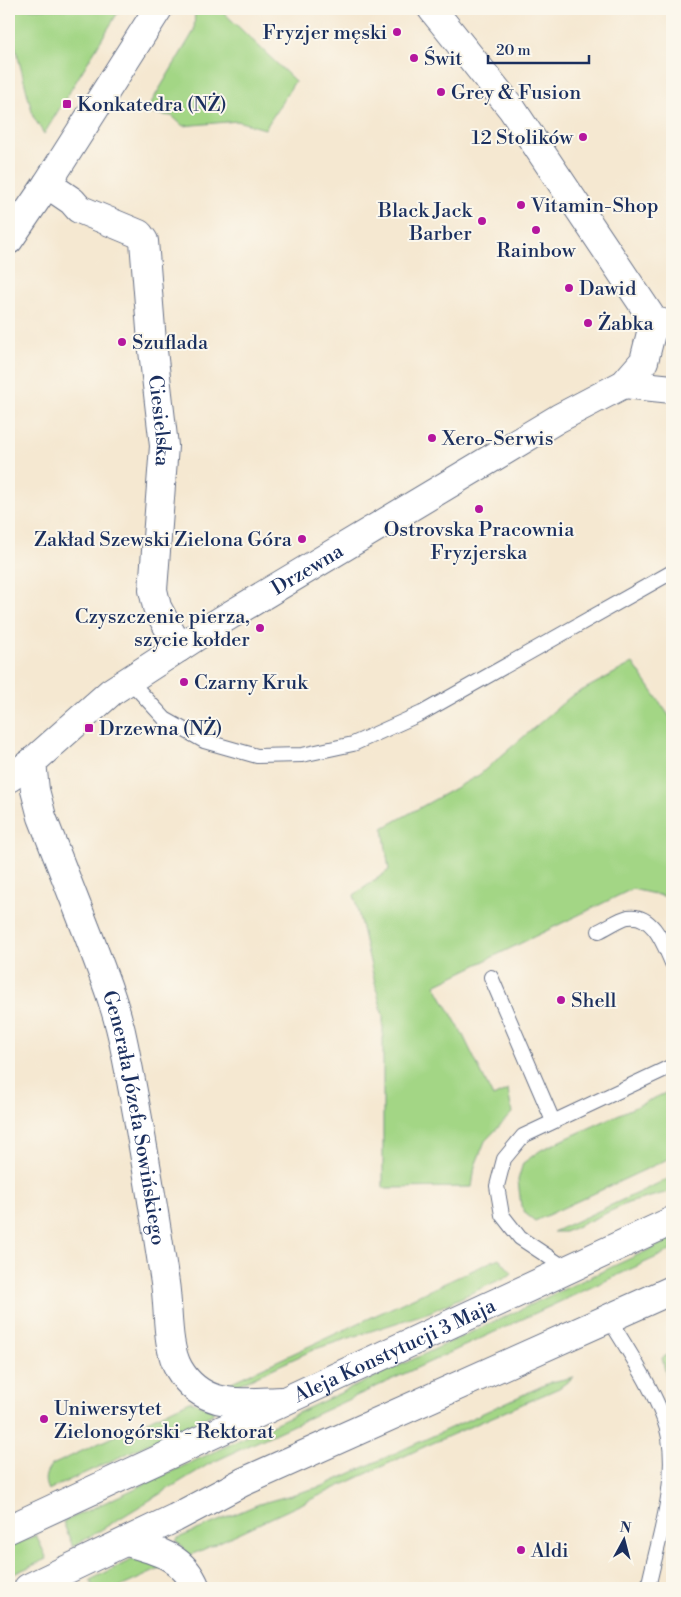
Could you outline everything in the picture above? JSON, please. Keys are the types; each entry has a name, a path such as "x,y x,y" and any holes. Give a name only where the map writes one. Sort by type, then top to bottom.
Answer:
{"street":[{"path":"9,240 47,184 158,9"},
{"path":"432,9 512,109 663,323"},
{"name":"Ciesielska","path":"47,184 72,201 79,210 139,234 144,241 152,342 164,446 153,590 157,607 180,648"},
{"name":"Drzewna","path":"9,778 32,762 111,692 129,680 559,418 624,384 644,361 663,323"},
{"path":"624,384 672,389"},
{"name":"Generała Józefa Sowińskiego","path":"32,762 35,790 42,817 104,978 123,1042 143,1145 165,1284 172,1347 178,1368 193,1388 212,1399 231,1402 283,1401"},
{"name":"Aleja Konstytucji 3 Maja","path":"9,1529 672,1221"},
{"path":"28,1588 127,1542 243,1482 672,1290"},
{"path":"127,1542 162,1552 186,1567 196,1588"}],"lane":[{"path":"129,680 165,719 204,741 258,756 302,755 353,744 422,712 672,572"},
{"path":"599,931 628,918 640,918 654,927 672,962"},
{"path":"491,977 553,1122"},
{"path":"566,1269 520,1238 502,1215 497,1186 504,1159 523,1136 672,1066"},
{"path":"609,1319 655,1398 669,1437 670,1480 648,1588"}],"green space":[{"path":"9,9 120,9 44,134 33,116 9,21"},
{"path":"195,9 220,9 295,81 265,129 237,121 183,126 172,116 145,113 194,31"},
{"path":"633,663 672,720 672,898 632,889 435,985 461,1031 493,1097 508,1090 512,1113 485,1141 475,1166 472,1187 383,1188 383,1016 354,895 389,870 383,828 479,775 570,697"},
{"path":"672,1090 672,1157 535,1221 526,1214 521,1206 518,1180 523,1163 541,1150"},
{"path":"672,1177 672,1191 628,1203 565,1232 553,1232"},
{"path":"672,1239 672,1250 209,1464 73,1547 63,1522"},
{"path":"499,1258 512,1273 510,1275 430,1312 315,1349 235,1386 221,1387"},
{"path":"672,1352 672,1400 662,1358"},
{"path":"574,1377 559,1388 426,1446 200,1551 190,1555 176,1541 178,1538 259,1504 323,1486 551,1382"},
{"path":"190,1401 213,1410 213,1414 48,1490 46,1477 52,1465"},
{"path":"36,1535 47,1559 9,1576 9,1548"},
{"path":"131,1560 145,1560 164,1567 118,1588 94,1588 90,1580"}],"place":[{"name":"Fryzjer męski","path":"397,32"},
{"name":"Świt","path":"414,58"},
{"name":"Grey & Fusion","path":"441,92"},
{"name":"Konkatedra (NŻ)","path":"67,104"},
{"name":"12 Stolików","path":"583,137"},
{"name":"Vitamin-Shop","path":"521,205"},
{"name":"Black Jack Barber","path":"482,221"},
{"name":"Rainbow","path":"536,230"},
{"name":"Dawid","path":"569,288"},
{"name":"Żabka","path":"588,323"},
{"name":"Szuflada","path":"122,342"},
{"name":"Xero-Serwis","path":"432,438"},
{"name":"Ostrovska Pracownia Fryzjerska","path":"479,509"},
{"name":"Zakład Szewski Zielona Góra","path":"302,539"},
{"name":"Czyszczenie pierza, szycie kołder","path":"260,628"},
{"name":"Czarny Kruk","path":"184,682"},
{"name":"Drzewna (NŻ)","path":"89,728"},
{"name":"Shell","path":"561,1000"},
{"name":"Uniwersytet Zielonogórski - Rektorat","path":"44,1419"},
{"name":"Aldi","path":"521,1550"}]}
